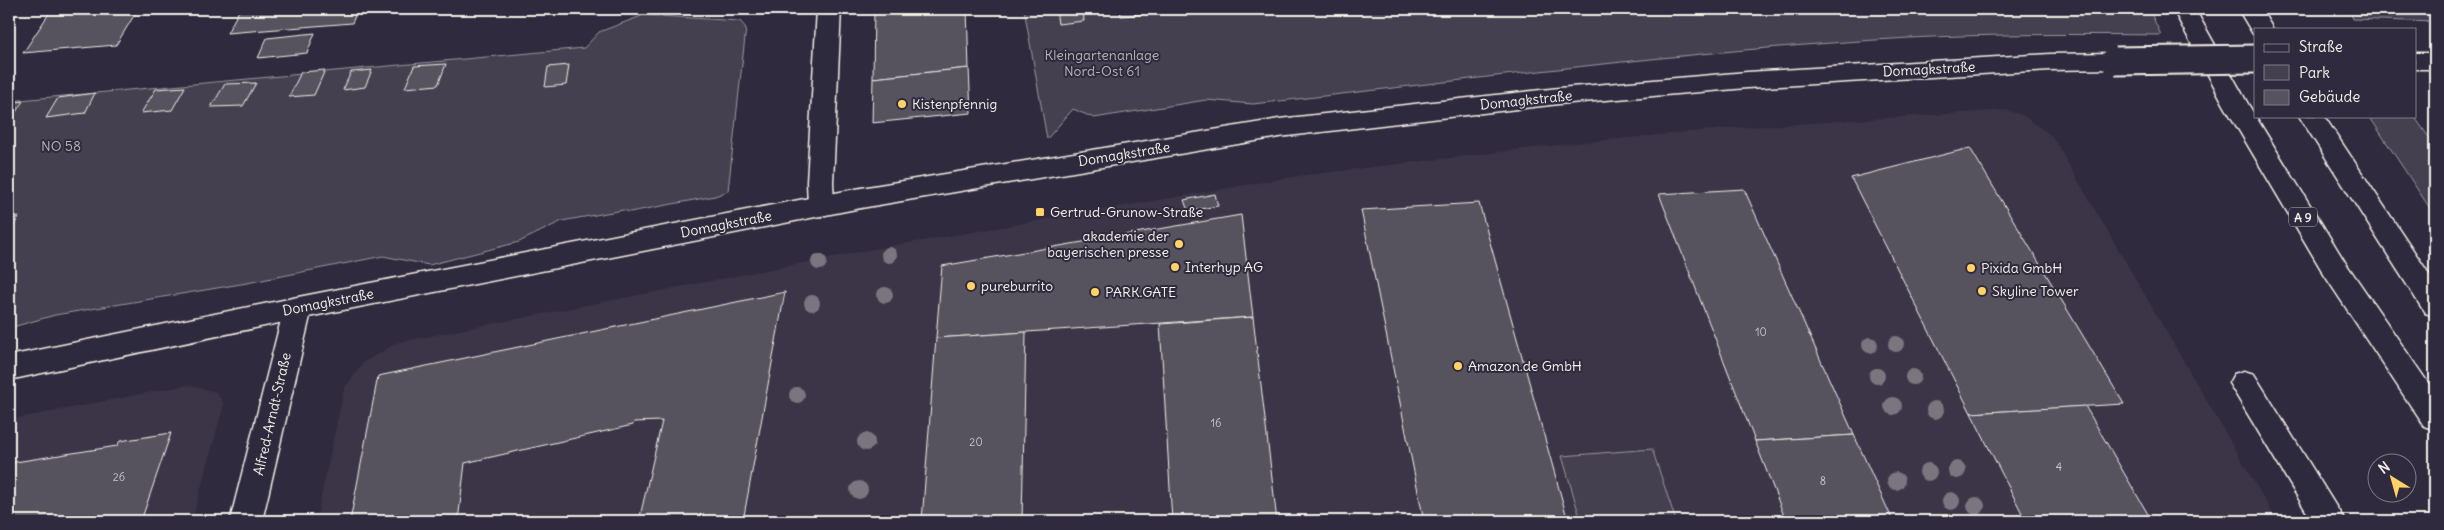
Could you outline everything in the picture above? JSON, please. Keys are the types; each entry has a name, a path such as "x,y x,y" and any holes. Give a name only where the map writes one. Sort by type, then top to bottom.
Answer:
{"main road":[{"path":"821,206 820,182 829,9"},
{"name":"A 9","path":"2184,9 2236,105 2335,269 2435,417"},
{"path":"2250,9 2260,28"},
{"name":"Domagkstraße","path":"9,368 298,308 821,206 1071,162 1339,120 1747,80 2050,62 2254,59"},
{"path":"2416,60 2435,62"},
{"path":"2311,118 2435,305"},
{"name":"Alfred-Arndt-Straße","path":"246,521 298,308"},
{"path":"2244,383 2329,521"}],"shaded area":[{"path":"2007,110 2024,116 2052,136 2277,521 1676,521 1652,449 1562,456 1581,521 316,521 344,389 364,362 399,342 874,249 1298,176 1575,143 1732,128"},
{"path":"187,385 216,392 224,404 192,521 9,521 9,420"}],"green space":[{"name":"Kleingartenanlage Nord-Ost 61","path":"1024,9 2149,9 2161,35 2066,34 1972,36 1827,43 1581,66 1253,104 1206,100 1094,118 1073,109 1047,139"},
{"path":"2349,9 2435,9 2435,22 2353,19"},
{"name":"NO 58","path":"644,15 740,21 746,28 728,191 715,196 630,212 623,210 562,221 519,242 429,265 383,256 247,283 55,315 9,328 9,101 584,48 599,32"},
{"path":"2370,118 2415,118 2435,146 2435,216"},
{"path":"1652,449 1676,521 1581,521 1562,456"}],"building":[{"path":"52,9 138,9 116,45 23,53"},
{"path":"240,9 358,9 352,23 227,33"},
{"path":"874,9 967,9 969,68 873,78"},
{"path":"1056,9 1083,9 1084,21 1058,24"},
{"path":"1120,9 1145,9 1146,14 1121,16"},
{"path":"1185,9 1214,9 1215,11 1187,15"},
{"path":"315,33 307,53 258,58 267,38"},
{"path":"446,64 438,85 405,88 414,66"},
{"path":"569,65 566,85 545,87 548,67"},
{"path":"969,68 971,113 872,123 873,78"},
{"path":"325,70 314,95 289,97 301,72"},
{"path":"372,70 365,87 343,90 351,72"},
{"path":"256,83 243,106 211,107 225,84"},
{"path":"185,87 172,110 141,113 156,89"},
{"path":"95,93 85,113 46,118 58,98"},
{"path":"23,101 9,123 9,103"},
{"name":"Skyline Tower","path":"1970,148 2124,404 1971,413 1851,178"},
{"path":"1744,189 1854,435 1755,441 1659,194"},
{"path":"1215,194 1218,206 1188,211 1184,200"},
{"name":"Amazon.de GmbH","path":"1479,203 1568,521 1424,521 1361,210"},
{"name":"PARK.GATE","path":"1241,215 1253,317 936,338 942,266"},
{"path":"9,217 19,217 9,233"},
{"path":"785,292 743,521 639,521 662,421 634,422 633,425 465,463 458,521 350,521 378,376"},
{"path":"1253,317 1277,521 1172,521 1160,324"},
{"path":"1026,332 1022,521 922,521 936,338"},
{"path":"2085,406 2152,521 2026,521 1971,413"},
{"path":"171,433 141,521 9,521 9,463 117,446 120,441"},
{"path":"1854,435 1893,521 1786,521 1755,441"}],"place":[{"name":"Kistenpfennig","path":"902,104"},
{"name":"Gertrud-Grunow-Straße","path":"1040,212"},
{"name":"akademie der bayerischen presse","path":"1179,244"},
{"name":"Interhyp AG","path":"1175,267"},
{"name":"Pixida GmbH","path":"1971,268"},
{"name":"pureburrito","path":"971,286"},
{"name":"Skyline Tower","path":"1982,291"},
{"name":"PARK.GATE","path":"1095,292"},
{"name":"Amazon.de GmbH","path":"1458,366"}]}
